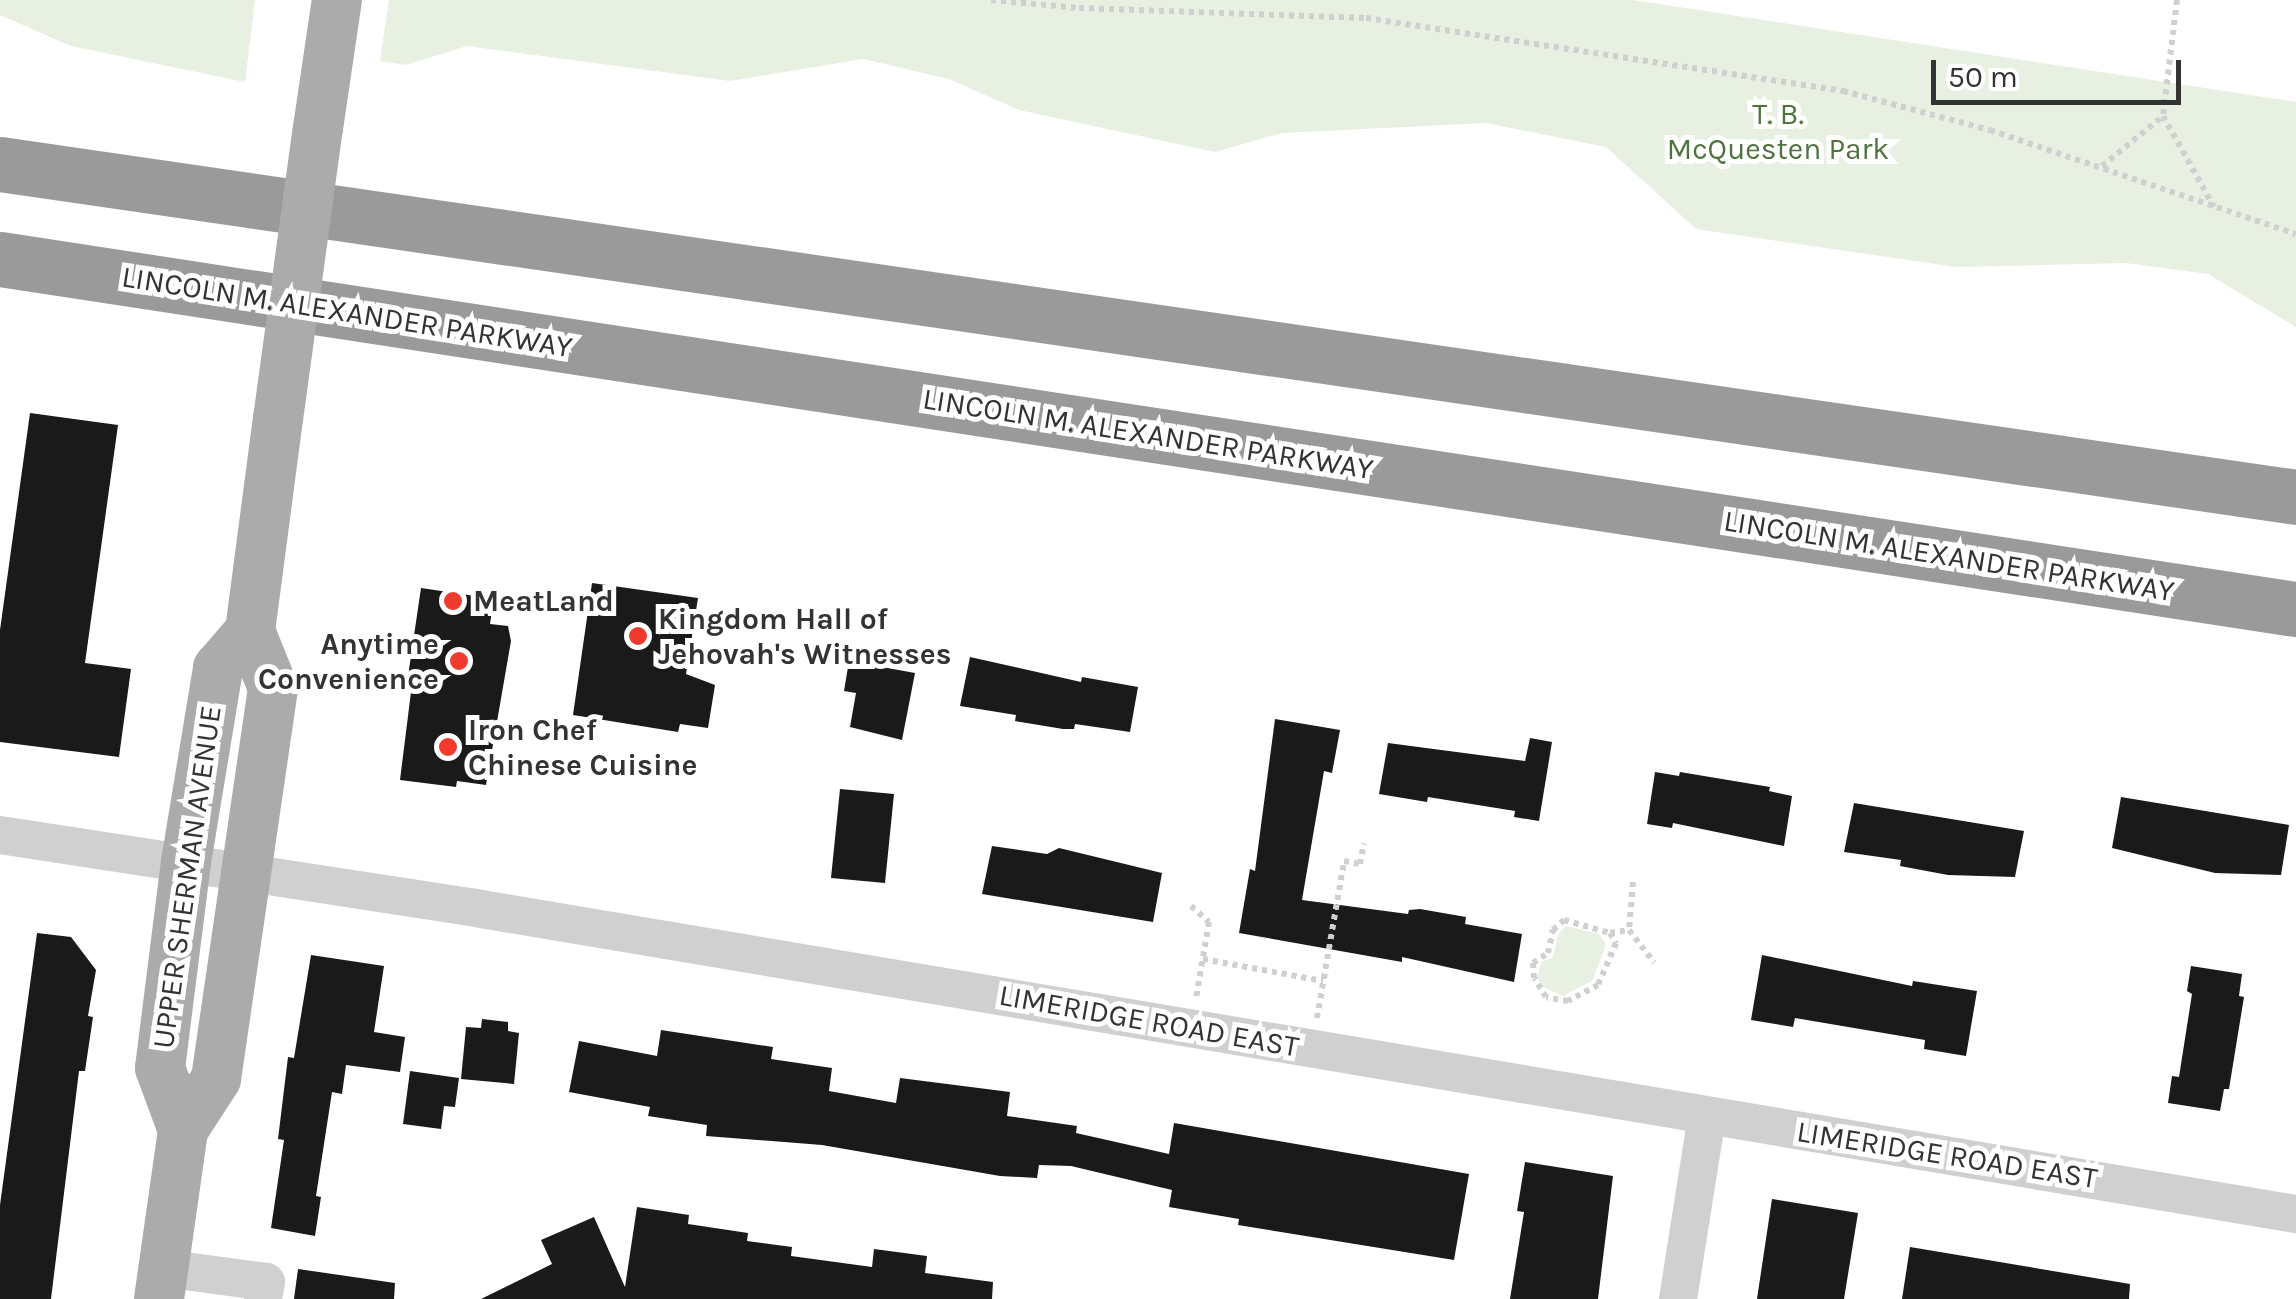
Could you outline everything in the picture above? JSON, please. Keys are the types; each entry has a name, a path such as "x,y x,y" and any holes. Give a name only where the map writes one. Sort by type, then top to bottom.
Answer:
{"highway":[{"path":"0,164 2292,496"},
{"name":"LINCOLN M. ALEXANDER PARKWAY","path":"0,259 2296,609"}],"main road":[{"name":"UPPER SHERMAN AVENUE","path":"161,1283 183,1130 216,1079 248,871 273,688 250,631 337,0"},
{"name":"UPPER SHERMAN AVENUE","path":"183,1130 160,1068 186,862 218,668 250,631"}],"street":[{"name":"LIMERIDGE ROAD EAST","path":"0,836 248,871 2296,1214"},
{"path":"1678,1299 1707,1116"},
{"path":"2256,1208 2296,1223"},
{"path":"161,1283 266,1282 263,1299"}],"path":[{"path":"991,0 1079,8 1366,18 1844,92 1990,130 2058,157 2101,167 2296,234"},
{"path":"2177,0 2162,116 2215,208"},
{"path":"2101,167 2162,116"},
{"path":"1312,1049 1344,861 1360,864 1364,842"},
{"path":"1633,882 1629,930 1654,962"},
{"path":"1191,906 1210,922 1191,1028"},
{"path":"1610,932 1616,944 1598,986 1568,1001 1546,998 1534,978 1533,962 1548,953 1553,930 1564,920 1610,932 1629,930"},
{"path":"1203,959 1323,982"}],"green space":[{"path":"0,0 255,0 245,82 71,46 0,15"},
{"name":"T. B. McQuesten Park","path":"389,0 1633,0 2296,102 2296,327 2208,274 2126,263 1956,267 1696,229 1606,147 1486,123 1282,133 1215,152 1019,110 949,79 863,59 730,81 467,46 406,65 380,61"},
{"path":"1566,926 1599,934 1606,944 1593,980 1563,996 1543,987 1537,978 1541,962 1553,957 1558,935"}],"building":[{"path":"30,413 118,425 85,663 131,669 119,757 0,742 0,630"},
{"name":"Kingdom Hall of Jehovah's Witnesses","path":"592,583 698,598 686,674 715,685 708,728 680,724 678,732 573,715"},
{"path":"421,588 482,597 493,605 490,624 508,626 511,641 486,785 457,781 456,787 400,780 412,684 407,683"},
{"path":"970,657 1081,682 1082,677 1138,687 1130,732 1075,724 1074,729 1063,729 1015,721 1016,715 960,706"},
{"path":"849,661 915,673 902,740 850,727 856,693 844,691"},
{"path":"1275,719 1340,730 1332,773 1324,771 1302,900 1408,914 1409,910 1420,909 1466,917 1465,924 1522,934 1514,982 1402,957 1402,962 1239,933 1250,869 1255,871"},
{"path":"1530,738 1552,742 1539,821 1514,817 1515,811 1428,797 1427,802 1379,794 1388,743 1525,761 1524,766"},
{"path":"1655,772 1679,776 1680,772 1770,787 1769,791 1792,796 1784,846 1673,823 1672,828 1647,824"},
{"path":"840,789 894,794 885,883 831,878"},
{"path":"2121,797 2289,825 2281,875 2215,873 2112,848"},
{"path":"1854,803 2024,831 2015,877 1948,875 1900,866 1901,860 1844,852"},
{"path":"992,846 1047,854 1059,848 1162,873 1153,922 982,894"},
{"path":"37,933 71,937 96,970 88,1016 93,1017 85,1071 79,1071 51,1299 0,1299 0,1205"},
{"path":"311,955 384,966 374,1032 405,1037 400,1072 346,1065 342,1094 332,1092 316,1196 321,1197 315,1236 271,1228 284,1140 278,1139 288,1057 294,1058"},
{"path":"1762,955 1912,986 1913,981 1977,991 1966,1056 1924,1049 1925,1040 1795,1018 1793,1027 1751,1020"},
{"path":"2191,966 2242,974 2239,996 2244,997 2229,1089 2224,1089 2220,1111 2168,1103 2172,1076 2179,1077 2192,994 2187,991"},
{"path":"482,1019 508,1022 508,1031 519,1033 514,1084 461,1079 466,1027 481,1028"},
{"path":"661,1030 773,1047 771,1059 832,1068 829,1091 896,1103 900,1078 1010,1092 1007,1116 1077,1126 1076,1133 1169,1154 1174,1123 1469,1174 1454,1260 1238,1225 1239,1219 1169,1207 1172,1190 1071,1166 1039,1165 1037,1178 1000,1176 822,1145 706,1136 707,1125 648,1116 650,1107 569,1092 579,1041 657,1056"},
{"path":"410,1071 459,1078 455,1107 444,1106 441,1129 403,1124"},
{"path":"1525,1162 1613,1176 1598,1299 1510,1299 1524,1212 1517,1211"},
{"path":"1772,1199 1858,1213 1844,1299 1757,1299"},
{"path":"637,1207 689,1215 688,1224 748,1233 747,1241 792,1247 791,1256 872,1267 874,1249 927,1256 925,1273 993,1282 992,1299 481,1299 552,1264 541,1240 594,1217 625,1287"},
{"path":"1910,1247 2130,1284 2129,1299 1902,1299"},
{"path":"298,1269 395,1283 394,1299 294,1299"}],"place":[{"name":"MeatLand","path":"453,601"},
{"name":"Kingdom Hall of Jehovah's Witnesses","path":"638,636"},
{"name":"Anytime Convenience","path":"459,661"},
{"name":"Iron Chef Chinese Cuisine","path":"448,747"}]}
